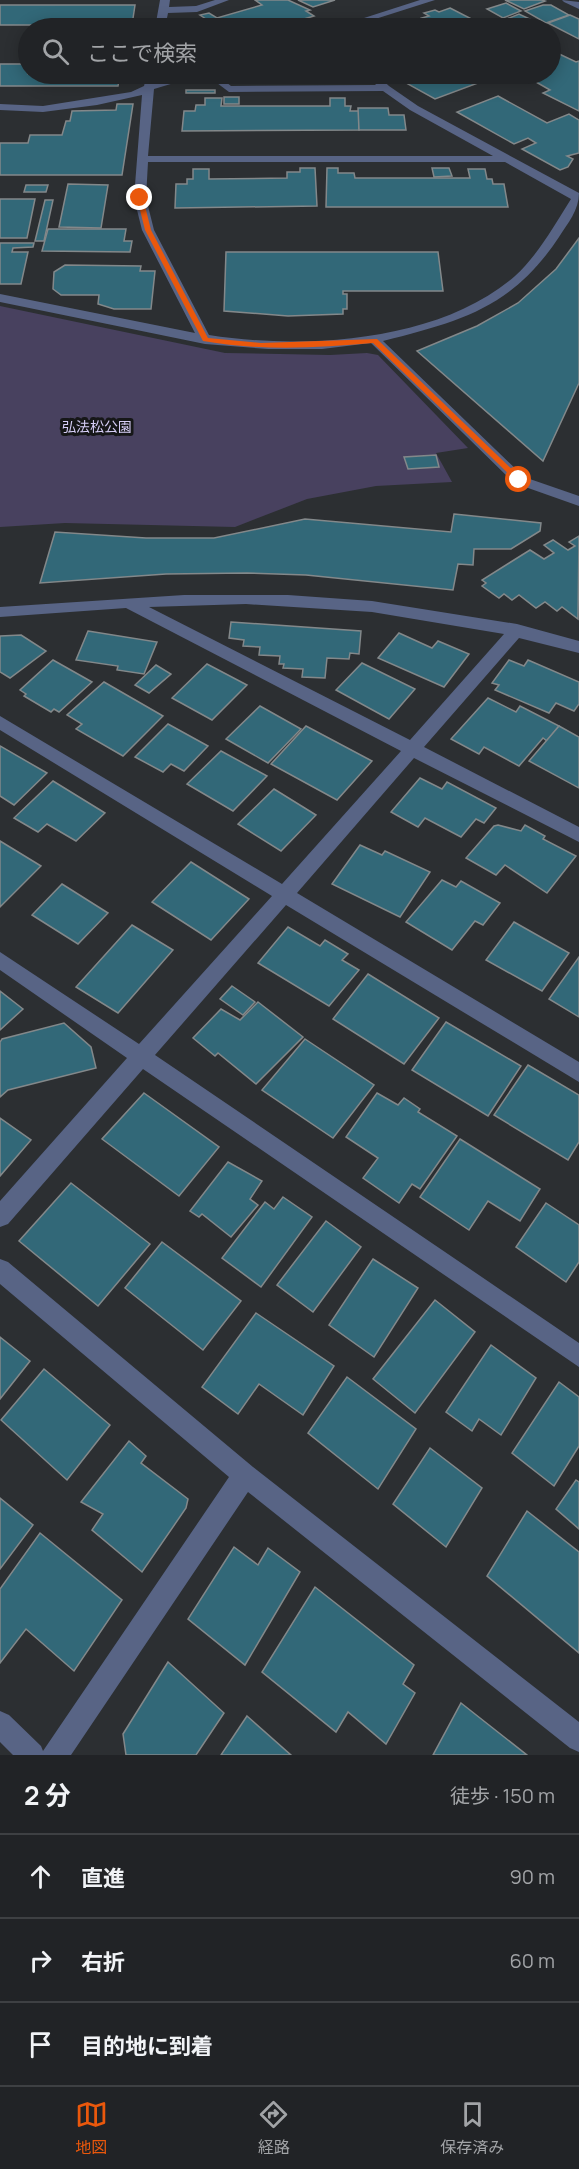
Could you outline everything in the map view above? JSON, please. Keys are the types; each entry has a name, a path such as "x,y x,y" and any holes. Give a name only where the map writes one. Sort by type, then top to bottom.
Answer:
{"street":[{"path":"164,5 197,9 224,0"},
{"path":"372,18 430,0"},
{"path":"567,0 579,6"},
{"path":"150,84 140,198 148,230 205,340"},
{"path":"0,107 43,109 97,102 134,95 161,84"},
{"path":"223,84 229,89 385,88"},
{"path":"0,298 205,340 261,345 327,345 375,340 400,335 467,313 512,285 540,255 566,219 578,197 504,159 414,108 381,84"},
{"path":"142,159 504,159"},
{"path":"566,219 579,222"},
{"path":"375,340 519,480 579,501"},
{"path":"0,612 247,599 383,608 516,630 579,647"},
{"path":"129,604 579,835"},
{"path":"0,1217 516,630"},
{"path":"0,722 286,893 579,1073"},
{"path":"0,960 579,1356"},
{"path":"0,1270 245,1475 579,1739"},
{"path":"55,1755 245,1475"},
{"path":"0,1724 32,1755"}],"green space":[{"name":"弘法松公園","path":"0,306 225,353 330,355 367,353 378,355 468,448 436,453 452,482 376,486 307,499 235,527 65,523 0,527"}],"building":[{"path":"255,0 288,0 310,10 306,11 314,16 307,18 217,18 262,5"},
{"path":"298,0 335,0 313,7"},
{"path":"505,0 542,0 545,1 524,9"},
{"path":"506,3 521,11 503,18 487,9"},
{"path":"0,5 135,5 133,18 18,18 18,25 0,25"},
{"path":"551,5 569,15 560,18 537,18 525,11"},
{"path":"450,8 469,18 422,18 429,16 424,13 435,10 439,12"},
{"path":"209,13 217,18 204,18 200,15"},
{"path":"519,14 528,18 509,18"},
{"path":"570,15 579,19 579,39 561,30 561,18"},
{"path":"561,55 576,62 579,61 579,111 543,93 550,90 540,84 561,84"},
{"path":"0,64 18,64 18,84 118,84 118,86 0,86"},
{"path":"408,84 475,84 435,99"},
{"path":"186,90 215,90 215,93 186,93"},
{"path":"498,96 547,123 569,114 579,120 579,153 567,156 573,159 568,167 560,170 522,149 536,143 528,138 514,144 457,112"},
{"path":"224,97 239,97 239,104 224,104"},
{"path":"205,98 222,98 221,106 330,106 330,98 345,98 345,106 351,106 350,111 359,111 359,130 182,131 184,111 195,111 196,105 205,105"},
{"path":"117,104 133,104 122,175 0,175 0,143 28,143 30,135 62,135 66,121 70,121 72,111 116,110"},
{"path":"358,108 388,108 389,115 404,115 406,130 359,130"},
{"path":"300,168 315,168 317,206 175,208 176,184 187,184 187,179 193,179 193,169 209,169 209,179 287,178 287,172 300,172"},
{"path":"327,168 338,168 338,173 354,173 355,178 470,178 468,169 485,169 487,179 492,179 493,184 504,184 508,207 326,207"},
{"path":"432,168 449,168 452,176 434,177"},
{"path":"68,184 108,185 101,228 59,227"},
{"path":"26,185 48,185 46,192 24,192"},
{"path":"0,199 35,199 27,238 0,238"},
{"path":"45,200 53,200 44,241 35,241"},
{"path":"48,229 126,229 124,241 132,241 130,252 42,251"},
{"path":"579,238 579,383 543,461 417,351 477,326 518,303 556,269"},
{"path":"0,243 34,243 33,247 13,248 12,252 28,252 21,284 0,284"},
{"path":"226,252 438,252 443,291 343,291 343,294 347,294 347,309 343,309 343,314 288,316 224,311"},
{"path":"65,265 141,266 140,271 155,271 151,309 114,309 98,304 99,295 61,295 53,289 54,272"},
{"path":"436,455 439,467 408,469 404,457"},
{"path":"454,514 541,523 540,531 511,549 474,549 473,565 458,564 453,590 306,575 247,573 166,574 40,583 55,532 146,538 214,538 305,519 451,532"},
{"path":"579,536 578,619 562,607 557,611 545,602 536,608 519,595 512,600 504,594 499,598 482,586 486,583 482,580 530,550 544,559 554,553 544,545 553,540 568,550 575,546 569,542"},
{"path":"231,622 361,631 359,654 350,653 349,659 327,658 325,678 302,677 303,669 283,668 284,664 279,664 280,656 259,655 260,647 243,646 244,640 229,638"},
{"path":"88,631 157,642 144,674 117,670 118,666 76,660"},
{"path":"399,633 432,648 438,641 469,654 444,687 378,658"},
{"path":"21,635 46,651 10,678 0,672 0,636"},
{"path":"53,660 92,682 59,712 54,709 51,712 24,696 26,694 20,690"},
{"path":"509,660 524,666 528,660 579,682 579,704 574,711 556,703 549,713 495,690 499,685 492,683"},
{"path":"362,663 415,689 389,719 336,690"},
{"path":"207,664 247,685 212,720 172,698"},
{"path":"156,665 171,674 149,693 135,685"},
{"path":"104,682 163,716 123,756 76,729 82,724 67,715"},
{"path":"488,698 516,712 520,706 559,726 547,741 543,738 519,766 484,747 479,754 451,739"},
{"path":"260,706 301,729 268,763 226,739"},
{"path":"168,724 208,746 184,771 171,764 163,772 135,757"},
{"path":"306,726 372,761 337,800 271,764"},
{"path":"559,726 579,737 579,788 529,761"},
{"path":"0,746 47,773 14,805 0,796"},
{"path":"221,751 267,776 233,811 187,784"},
{"path":"420,778 442,789 447,782 496,808 484,823 476,819 461,837 425,818 418,827 391,812"},
{"path":"53,781 105,813 76,841 47,824 38,832 14,818"},
{"path":"274,789 316,815 281,851 238,824"},
{"path":"525,825 545,836 543,839 576,856 547,893 505,865 496,875 466,858 494,826 521,831"},
{"path":"0,841 41,866 0,907"},
{"path":"360,845 382,855 385,851 430,872 400,917 332,884"},
{"path":"191,862 249,899 211,940 152,902"},
{"path":"442,880 456,887 461,881 500,903 483,925 475,921 452,950 406,922"},
{"path":"62,884 108,913 78,944 32,915"},
{"path":"514,922 569,953 542,991 486,960"},
{"path":"132,925 173,950 118,1013 76,987"},
{"path":"288,927 320,946 325,940 348,954 342,960 359,970 329,1006 258,963"},
{"path":"579,957 579,1017 549,999"},
{"path":"368,974 439,1018 404,1064 333,1019"},
{"path":"232,986 255,1002 243,1015 220,999"},
{"path":"0,991 23,1009 0,1030"},
{"path":"258,1002 303,1037 256,1084 218,1053 215,1056 193,1038 221,1009 240,1020"},
{"path":"446,1022 521,1066 488,1116 412,1070"},
{"path":"64,1023 91,1047 96,1068 8,1090 0,1097 0,1042 2,1039"},
{"path":"305,1039 374,1085 333,1138 262,1090"},
{"path":"528,1065 579,1095 579,1142 568,1160 494,1115"},
{"path":"144,1093 219,1147 179,1196 102,1139"},
{"path":"377,1093 398,1105 404,1098 420,1109 418,1112 457,1136 420,1189 412,1184 399,1203 363,1178 378,1158 346,1137"},
{"path":"0,1118 31,1140 0,1176"},
{"path":"460,1139 540,1189 520,1221 488,1201 469,1230 420,1197"},
{"path":"228,1162 262,1181 250,1199 258,1205 231,1237 202,1214 199,1217 190,1211"},
{"path":"71,1183 150,1244 98,1306 19,1241"},
{"path":"283,1197 312,1217 261,1287 222,1258 265,1202 274,1209"},
{"path":"546,1203 579,1225 579,1262 566,1282 516,1247"},
{"path":"326,1221 361,1247 313,1312 277,1285"},
{"path":"162,1242 241,1301 203,1350 125,1288"},
{"path":"373,1259 418,1288 374,1357 329,1325"},
{"path":"435,1300 475,1332 415,1413 373,1379"},
{"path":"256,1313 334,1366 303,1415 259,1384 238,1414 202,1387"},
{"path":"0,1337 30,1361 0,1399"},
{"path":"491,1345 536,1378 501,1435 479,1419 472,1431 446,1412"},
{"path":"44,1369 110,1425 67,1480 1,1420"},
{"path":"347,1377 416,1429 378,1489 308,1433"},
{"path":"559,1382 579,1397 579,1446 554,1486 512,1453"},
{"path":"129,1441 146,1456 141,1463 188,1499 186,1508 142,1572 92,1530 103,1514 81,1502"},
{"path":"430,1448 482,1488 446,1547 393,1504"},
{"path":"576,1480 579,1482 579,1529 556,1509"},
{"path":"0,1498 33,1525 0,1569"},
{"path":"527,1511 579,1552 579,1653 487,1576"},
{"path":"40,1533 122,1600 74,1671 26,1629 0,1663 0,1589"},
{"path":"234,1547 258,1565 268,1548 300,1572 245,1665 188,1619"},
{"path":"315,1587 414,1665 403,1684 415,1693 386,1744 348,1712 336,1732 262,1672"},
{"path":"168,1662 224,1713 196,1755 126,1755 123,1734"},
{"path":"461,1703 527,1755 433,1755"},
{"path":"247,1716 291,1755 221,1755"}],"route":[{"path":"140,198 148,230 205,340 261,345 327,345 375,340 519,480"}]}
